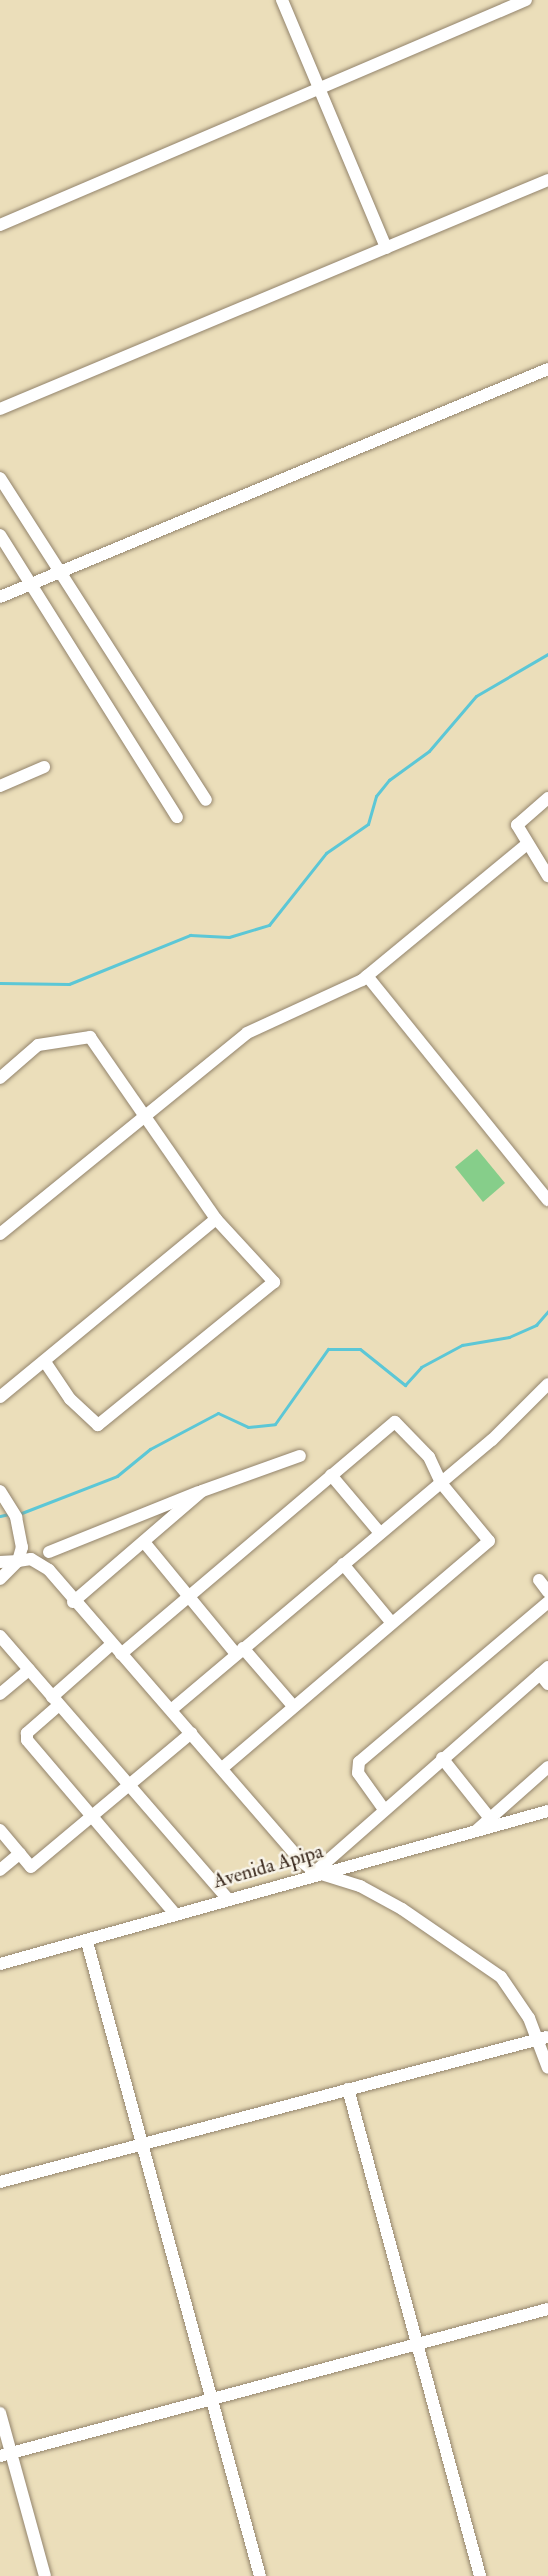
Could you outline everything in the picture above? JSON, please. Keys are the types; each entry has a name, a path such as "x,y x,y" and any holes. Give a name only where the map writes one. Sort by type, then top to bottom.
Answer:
{"street":[{"path":"282,0 317,89 386,248"},
{"path":"0,225 526,0"},
{"path":"0,409 548,180"},
{"path":"0,597 548,369"},
{"path":"0,478 206,800"},
{"path":"0,535 177,817"},
{"path":"0,786 44,767"},
{"path":"548,798 517,825 548,876"},
{"path":"0,1234 248,1033 367,976 527,844"},
{"path":"367,976 548,1200"},
{"path":"0,1078 38,1045 90,1037 141,1118 216,1220 274,1282 98,1425 83,1414 45,1362"},
{"path":"0,1397 216,1220"},
{"path":"171,1710 441,1483 548,1384"},
{"path":"175,1914 25,1736 55,1701 116,1649 187,1597 395,1422 429,1457 441,1483 489,1541 222,1768"},
{"path":"49,1552 202,1491 300,1456"},
{"path":"331,1475 380,1533"},
{"path":"0,1491 22,1537 18,1561 0,1579"},
{"path":"73,1602 202,1491"},
{"path":"144,1542 187,1597 293,1706"},
{"path":"0,1562 42,1563 73,1602 315,1872 360,1886 484,1963 508,1985 544,2038 548,2067"},
{"path":"342,1564 391,1622"},
{"path":"539,1580 548,1592"},
{"path":"383,1808 358,1773 358,1762 548,1602"},
{"path":"0,1636 226,1897"},
{"path":"0,1694 29,1670"},
{"path":"315,1872 383,1808 545,1675"},
{"path":"0,1830 31,1867 191,1733"},
{"path":"442,1758 489,1817"},
{"path":"475,1832 489,1817 548,1767"},
{"name":"Avenida Apipa","path":"0,1964 87,1942 226,1897 315,1872 475,1832 548,1811"},
{"path":"0,1869 20,1853"},
{"path":"87,1942 139,2144 260,2576"},
{"path":"0,2182 544,2038"},
{"path":"348,2089 416,2347 480,2576"},
{"path":"5,2454 416,2347 548,2309"},
{"path":"0,2413 5,2454 45,2576"}],"green space":[{"path":"477,1149 505,1183 483,1202 455,1167"}],"waterway":[{"path":"0,983 69,984 190,935 229,937 269,925 326,853 368,824 376,796 389,780 429,751 476,696 548,654"},
{"path":"19,1514 117,1476 150,1449 218,1413 248,1427 275,1424 328,1349 360,1349 405,1385 421,1367 462,1345 509,1337 536,1325 548,1311"},
{"path":"0,1516 9,1514"}]}
